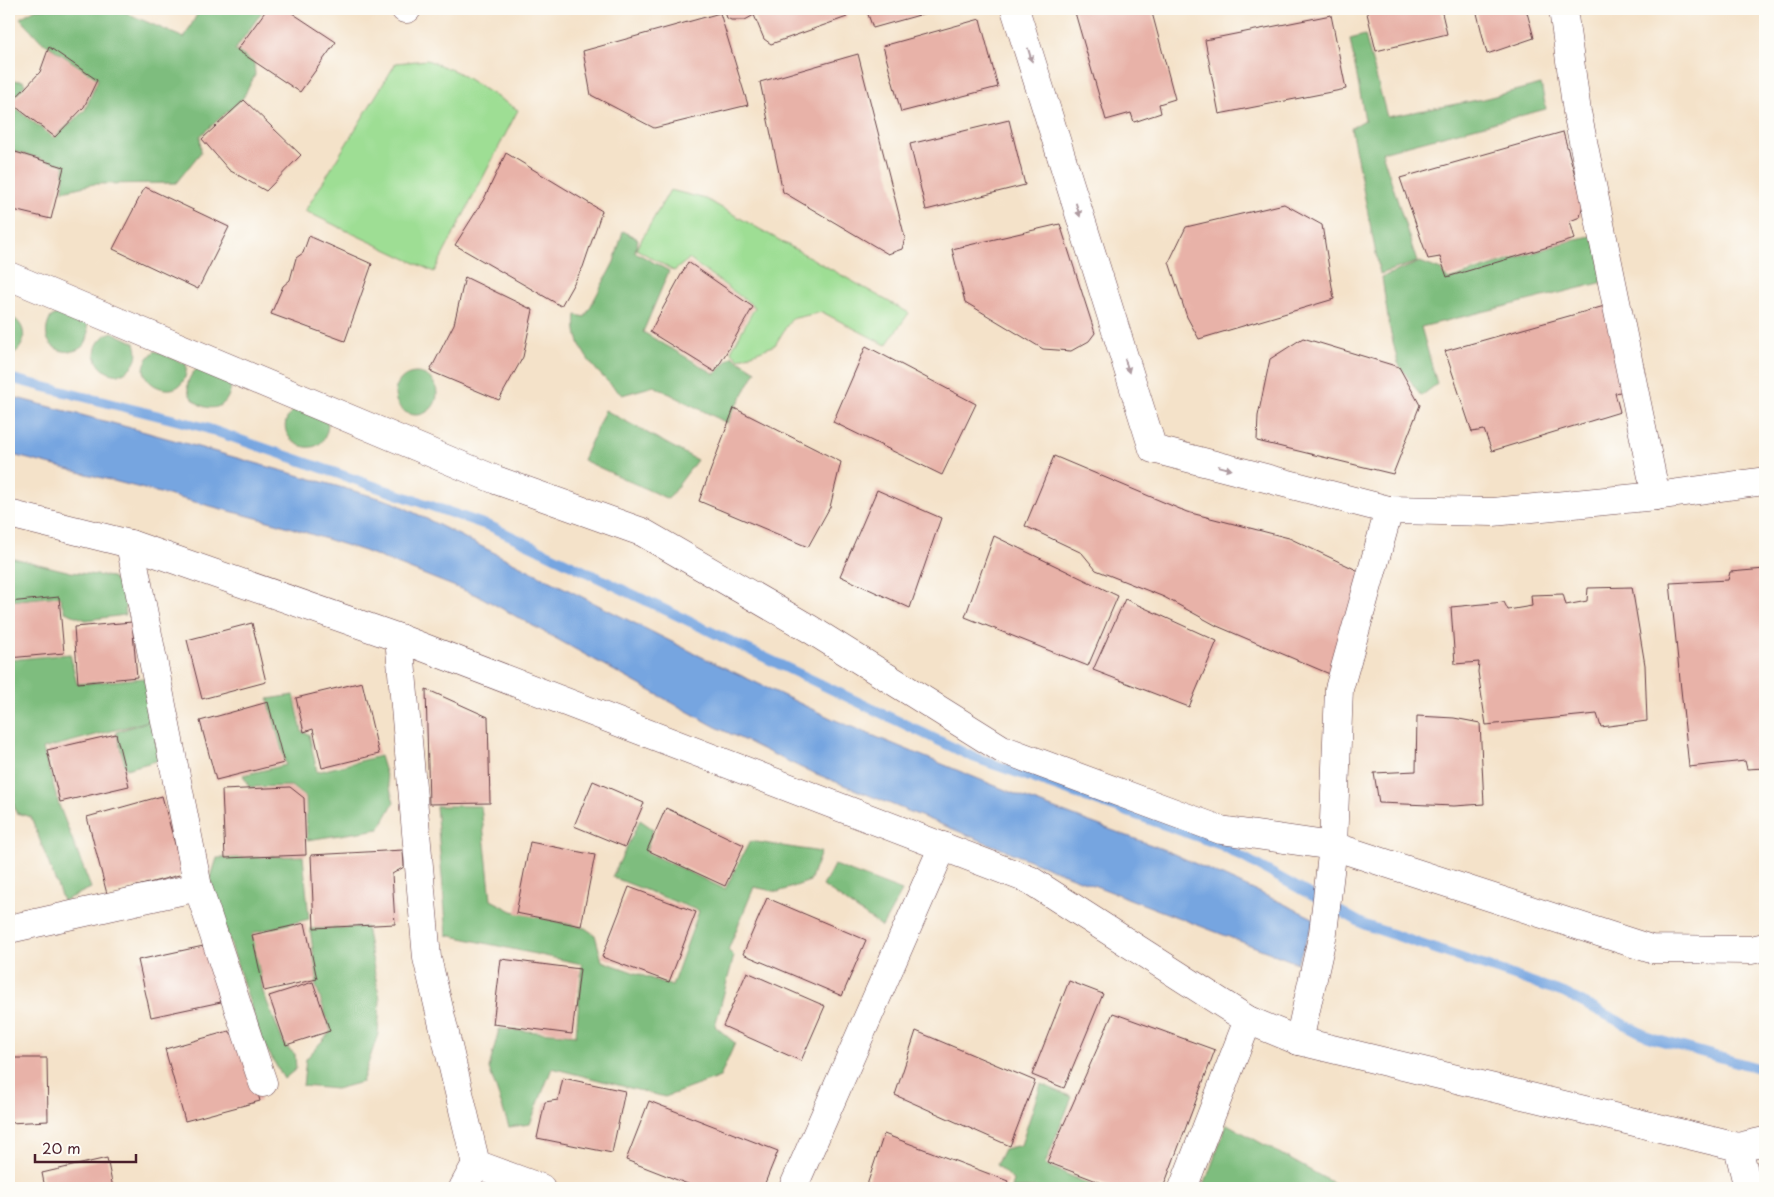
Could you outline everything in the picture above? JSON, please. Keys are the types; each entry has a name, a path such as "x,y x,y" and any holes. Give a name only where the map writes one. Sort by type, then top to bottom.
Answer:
{"street":[{"path":"1015,9 1153,449 1389,510 1493,512 1656,496 1765,481"},
{"path":"1563,9 1577,112 1656,496"},
{"path":"9,276 496,480 642,532 810,629 1002,749 1221,830 1333,846 1651,949 1751,950 1765,948"},
{"path":"1298,1041 1323,933 1333,846 1339,689 1389,510"},
{"path":"9,514 130,544 399,638 1030,880 1248,1020 1298,1041 1738,1147 1765,1141"},
{"path":"130,544 198,887 262,1083"},
{"path":"399,638 427,958 476,1164 463,1188"},
{"path":"793,1188 942,846"},
{"path":"9,929 198,887"},
{"path":"1183,1188 1248,1020"},
{"path":"1738,1147 1748,1188"},
{"path":"476,1164 541,1188"}],"green space":[{"path":"36,9 117,9 184,38 200,9 264,9 235,50 254,63 255,75 243,98 200,136 201,152 176,183 94,184 63,191 64,165 9,150 9,103 54,138 85,110 98,79 41,41 20,18"},
{"path":"1365,35 1387,117 1483,99 1541,84 1546,109 1382,152 1417,262 1380,274 1351,128 1365,120 1350,39"},
{"path":"427,60 457,72 518,110 434,272 305,211 396,63"},
{"path":"9,80 23,81 25,85 9,103"},
{"path":"670,190 706,199 909,313 886,345 822,312 791,319 775,345 739,359 731,351 755,307 689,259 674,271 636,249"},
{"path":"623,231 638,239 635,252 669,271 643,332 715,374 732,356 756,371 727,423 654,386 622,395 588,360 582,350 578,339 576,315 585,317 614,262"},
{"path":"1596,235 1604,282 1421,327 1437,384 1421,396 1398,363 1389,325 1382,277 1420,262 1441,270 1448,280 1576,239"},
{"path":"63,310 86,322 88,336 84,345 75,350 66,351 56,348 49,342 47,331 51,317"},
{"path":"9,316 16,319 20,324 24,336 20,348 9,356"},
{"path":"112,332 135,343 137,353 135,362 130,368 121,373 113,374 99,364 96,356 96,347 101,339"},
{"path":"155,351 186,364 185,378 178,387 168,389 158,387 149,381 145,373 146,362"},
{"path":"198,368 231,384 227,398 220,406 210,408 200,405 192,398 188,389 189,379"},
{"path":"420,373 428,376 434,382 437,394 434,406 428,412 412,415 404,412 398,406 395,390 398,382 404,376"},
{"path":"296,408 328,423 325,438 317,445 308,447 298,444 290,438 286,429 287,419"},
{"path":"605,410 697,460 668,499 583,460"},
{"path":"9,557 71,572 112,577 125,593 125,615 86,620 65,612 59,596 9,601"},
{"path":"70,654 77,684 145,678 160,760 126,769 116,732 149,721 43,749 59,805 91,888 63,901 31,817 16,813 9,783 9,660"},
{"path":"294,695 302,732 309,734 317,772 380,756 394,802 379,829 307,840 306,798 291,786 249,787 243,775 286,765 268,699"},
{"path":"436,806 481,806 491,900 512,911 585,928 595,935 602,961 672,986 699,911 612,877 640,820 653,829 646,852 725,889 750,841 821,852 810,881 778,892 754,887 728,950 734,956 715,1026 735,1043 720,1077 665,1097 552,1068 530,1124 509,1127 489,1068 499,1029 576,1035 582,964 447,935"},
{"path":"303,856 309,919 253,933 263,992 285,1046 295,1054 296,1069 284,1079 262,1041 210,880 217,858"},
{"path":"834,865 902,891 882,927 823,886"},
{"path":"366,927 380,1000 378,1034 362,1082 336,1089 303,1086 306,1059 331,1031 315,983 317,980 310,929"},
{"path":"1041,1084 1072,1097 1045,1164 1097,1188 1011,1188 1013,1180 996,1165 1004,1149 1021,1145"},
{"path":"1227,1124 1342,1188 1203,1188"}],"water":[{"path":"9,396 131,428 393,502 702,657 835,720 1020,796 1165,850 1315,919 1297,963 1054,870 804,769 714,726 481,597 364,551 276,523 9,454"}],"building":[{"path":"267,9 286,9 336,42 300,92 237,50"},
{"path":"724,9 844,9 847,17 771,44 764,39 754,15 745,20 731,20 727,18"},
{"path":"866,9 941,9 873,28"},
{"path":"1074,9 1151,9 1175,99 1159,104 1161,113 1134,122 1131,113 1106,120"},
{"path":"1366,9 1441,9 1447,34 1376,51"},
{"path":"1476,9 1526,9 1534,38 1487,54"},
{"path":"720,13 748,105 654,128 591,95 583,51"},
{"path":"1331,15 1346,89 1219,114 1205,40"},
{"path":"980,19 998,87 901,112 883,46"},
{"path":"49,47 97,80 84,107 55,137 11,103 40,72"},
{"path":"858,54 905,238 902,249 888,254 783,192 760,82"},
{"path":"244,100 301,155 266,191 229,170 202,139"},
{"path":"1009,120 1025,185 926,210 910,144"},
{"path":"1563,132 1583,204 1580,217 1570,221 1575,239 1447,277 1440,257 1428,259 1400,178"},
{"path":"9,150 64,167 51,219 9,209"},
{"path":"506,153 602,211 583,267 561,306 455,245 484,199"},
{"path":"145,187 229,227 198,289 113,249"},
{"path":"1284,204 1322,225 1334,299 1199,339 1187,317 1169,262 1186,227"},
{"path":"1060,224 1095,333 1089,341 1071,351 1043,349 965,302 952,249"},
{"path":"309,236 372,264 345,341 271,314 283,286 290,280 296,258 303,253"},
{"path":"688,262 753,307 715,372 650,332"},
{"path":"465,277 533,310 523,357 499,400 430,371 454,324"},
{"path":"1608,305 1625,391 1615,393 1620,412 1492,451 1484,430 1472,432 1445,351"},
{"path":"1303,338 1399,367 1420,405 1393,474 1257,441 1258,416 1270,359"},
{"path":"866,346 976,404 942,475 833,422"},
{"path":"734,408 841,462 830,507 808,547 699,501"},
{"path":"1054,456 1187,512 1289,538 1363,573 1332,675 1217,626 1164,597 1096,570 1082,553 1025,526"},
{"path":"877,490 941,518 910,608 840,576"},
{"path":"994,536 1118,596 1088,666 965,617"},
{"path":"1765,569 1765,768 1747,769 1745,761 1689,767 1670,583 1728,580 1730,572"},
{"path":"1632,587 1645,665 1647,721 1601,727 1597,714 1486,725 1478,672 1479,662 1455,664 1451,607 1504,602 1508,610 1532,606 1531,595 1563,594 1566,605 1587,601 1588,588"},
{"path":"59,597 64,653 9,658 9,602"},
{"path":"1125,599 1217,641 1189,707 1093,670"},
{"path":"132,622 137,677 78,683 74,627"},
{"path":"252,623 266,682 202,699 187,640"},
{"path":"362,682 379,754 322,768 313,729 304,732 296,698"},
{"path":"426,689 488,717 490,803 429,804"},
{"path":"268,702 284,763 216,780 200,721"},
{"path":"1417,716 1454,718 1480,723 1484,804 1454,806 1379,803 1374,773 1416,771"},
{"path":"116,734 129,786 60,802 47,750"},
{"path":"593,781 644,803 625,847 574,826"},
{"path":"290,787 304,798 306,855 225,858 222,790"},
{"path":"162,796 183,874 107,894 87,817"},
{"path":"666,808 744,845 725,886 647,850"},
{"path":"530,842 595,855 581,926 516,913"},
{"path":"403,850 404,867 392,874 395,924 314,928 311,855"},
{"path":"629,887 696,912 669,982 602,957"},
{"path":"767,898 866,940 842,996 743,954"},
{"path":"305,923 317,979 264,991 252,935"},
{"path":"208,945 221,1002 151,1017 138,960"},
{"path":"501,959 580,969 572,1034 493,1024"},
{"path":"747,972 825,1006 801,1061 723,1026"},
{"path":"1069,981 1103,994 1064,1088 1032,1075"},
{"path":"313,982 330,1031 286,1045 269,996"},
{"path":"1113,1013 1215,1050 1163,1188 1115,1188 1047,1162"},
{"path":"229,1031 246,1051 260,1101 185,1121 165,1049"},
{"path":"916,1031 1035,1081 1010,1146 895,1095"},
{"path":"9,1058 47,1058 48,1121 9,1123"},
{"path":"563,1078 625,1091 612,1153 537,1138 545,1102 558,1100"},
{"path":"649,1101 778,1151 763,1188 698,1188 626,1160"},
{"path":"884,1134 1008,1181 1005,1188 866,1188"},
{"path":"107,1158 113,1188 45,1188 42,1173"}],"waterway":[{"path":"9,378 203,427 492,527 973,757 1221,845 1365,925 1564,993 1651,1038 1765,1070"}]}
